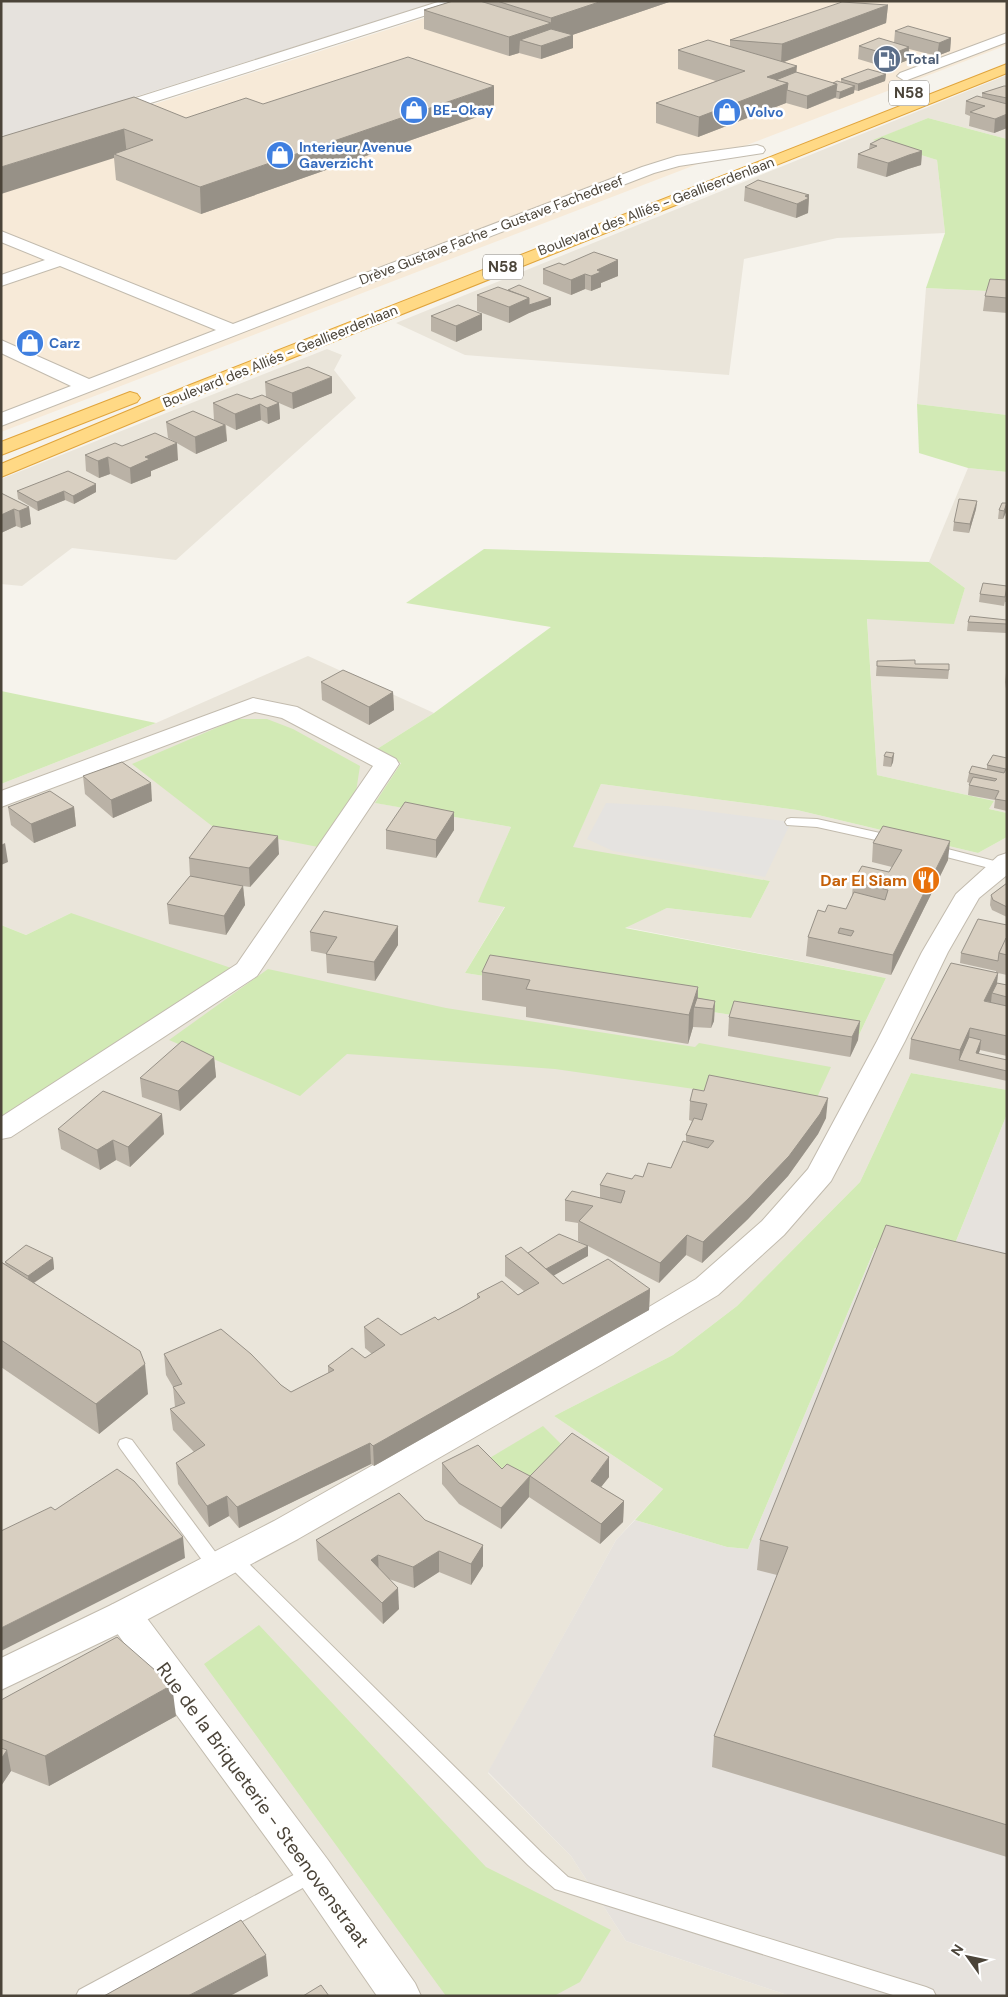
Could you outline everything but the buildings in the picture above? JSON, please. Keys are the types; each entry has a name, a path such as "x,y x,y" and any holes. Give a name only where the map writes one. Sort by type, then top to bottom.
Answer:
{"highway":[{"name":"N58","path":"793,136 1007,54"},
{"name":"Boulevard des Alliés - Geallieerdenlaan","path":"1,471 206,385 1007,68"},
{"name":"Boulevard des Alliés - Geallieerdenlaan","path":"1,449 775,142"}],"street":[{"path":"92,116 456,1"},
{"path":"922,88 905,76 1007,37"},
{"name":"Drève Gustave Fache - Gustave Fachedreef","path":"1,420 648,170 677,161 716,154 757,150"},
{"path":"1,236 231,330"},
{"path":"1,282 59,261"},
{"path":"1,346 86,386"},
{"path":"1,800 253,705 289,712 387,764 247,970 1,1130"},
{"path":"1,1675 124,1615 286,1530 591,1356 706,1287 773,1228 820,1174 891,1041 935,952 969,894 1004,864"},
{"name":"Rue de la Briqueterie - Steenovenstraat","path":"124,1615 314,1872 401,1996"}],"lane":[{"path":"792,822 817,823 904,843"},
{"path":"924,847 1004,864"},
{"path":"126,1444 224,1562 534,1859 562,1883 926,1996"},
{"path":"86,1996 314,1872"}],"shaded area":[{"path":"1,1 440,1 7,137 1,134"},
{"path":"477,1 1007,1 1007,45 1,432 1,153"},
{"path":"1007,75 1007,139 928,118 874,140 937,160 945,233 837,238 744,259 729,375 465,355 396,323"},
{"path":"926,288 1007,292 1007,415 917,404"},
{"path":"327,349 342,355 334,370 356,398 176,560 72,548 22,586 1,584 1,479"},
{"path":"968,468 1007,472 1007,813 989,809 994,801 877,775 867,618 954,623 965,588 929,562"},
{"path":"308,656 434,713 377,749 401,762 376,803 511,827 479,901 505,906 465,973 859,1035 886,978 624,927 667,908 751,918 770,881 572,848 601,784 797,810 978,853 1007,837 1007,1090 911,1073 860,1182 737,1306 673,1355 554,1416 663,1489 616,1540 488,1773 571,1856 626,1941 790,1996 1,1996 1,1119 71,913 26,935 1,925 1,784 156,723"},
{"path":"606,803 667,806 791,822 765,877 613,851 587,839"},
{"path":"1007,1114 1007,1996 790,1996 626,1941 571,1856 488,1772 616,1540 635,1520 727,1547 748,1549 875,1248 946,1266"}],"green space":[{"path":"928,118 1007,139 1007,292 926,288 945,233 937,160 873,140"},
{"path":"917,404 1007,415 1007,472 968,468 919,453"},
{"path":"484,549 929,562 965,588 954,624 867,619 877,775 994,801 989,809 1007,813 1007,837 978,853 797,810 601,784 573,847 770,881 751,918 667,908 625,928 886,978 859,1035 465,973 505,907 478,902 511,827 375,803 401,763 377,749 434,713 551,627 406,603"},
{"path":"1,691 156,723 1,784"},
{"path":"237,719 267,719 293,729 360,766 356,792 318,847 212,826 132,764"},
{"path":"71,913 234,969 1,1119 1,925 26,935"},
{"path":"268,969 446,1008 695,1047 699,1043 831,1067 813,1106 555,1069 347,1054 300,1096 169,1040"},
{"path":"911,1073 1007,1090 1007,1114 946,1266 875,1248 748,1549 727,1547 635,1520 663,1489 554,1416 673,1355 737,1306 860,1182"},
{"path":"543,1426 571,1454 529,1497 478,1465"},
{"path":"259,1625 486,1867 611,1930 580,1982 554,1996 446,1996 204,1664"}],"place":[{"name":"Total","path":"887,59"},
{"name":"BE-Okay","path":"414,110"},
{"name":"Volvo","path":"727,112"},
{"name":"Interieur Avenue Gaverzicht","path":"280,155"},
{"name":"Carz","path":"30,343"},
{"name":"Dar El Siam","path":"926,880"}]}
